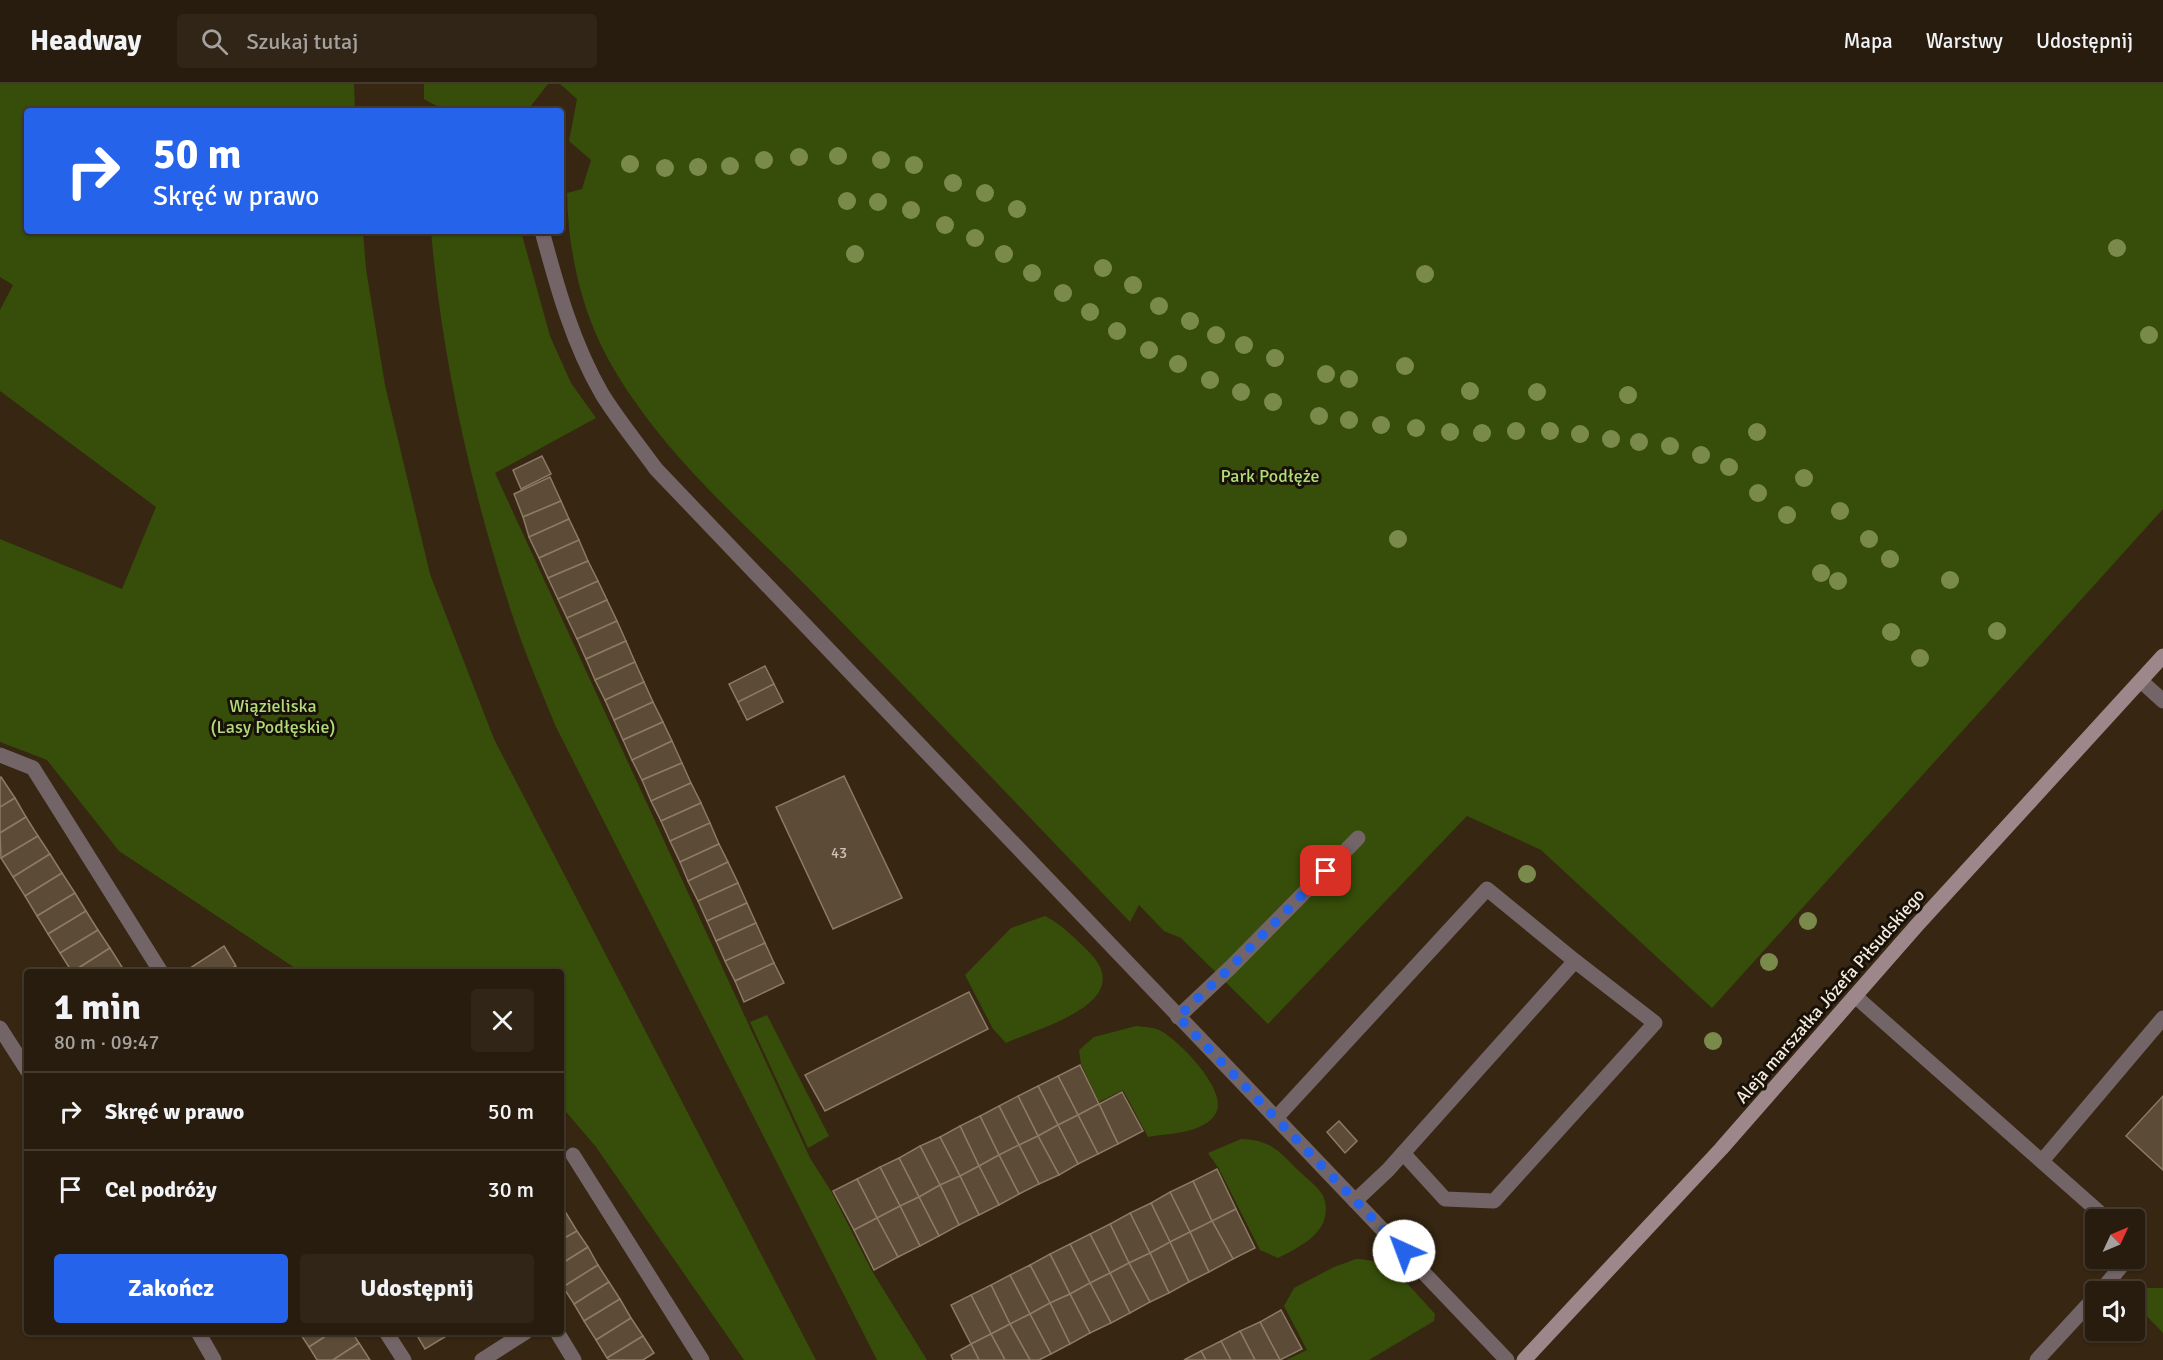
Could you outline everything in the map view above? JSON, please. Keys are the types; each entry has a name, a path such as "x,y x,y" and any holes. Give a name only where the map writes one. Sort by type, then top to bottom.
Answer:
{"street":[{"path":"543,234 559,292 577,343 603,395 656,469 1507,1360"},
{"name":"Aleja marszałka Józefa Piłsudskiego","path":"1524,1360 1721,1149 1855,996 2163,656"},
{"path":"2141,681 2163,701"},
{"path":"0,754 33,768 159,969"},
{"path":"1178,1017 1231,967 1358,838"},
{"path":"1276,1118 1486,889 1655,1023 1494,1201 1445,1199 1402,1153"},
{"path":"1355,1201 1388,1170 1575,961"},
{"path":"1855,996 2096,1209"},
{"path":"2042,1161 2163,1018"},
{"path":"0,1028 24,1065"},
{"path":"573,1155 702,1360"},
{"path":"2109,1281 2119,1269"},
{"path":"2037,1360 2085,1308"},
{"path":"200,1335 214,1360"},
{"path":"388,1335 404,1360"},
{"path":"482,1360 521,1335"},
{"path":"559,1335 574,1360"}],"green space":[{"name":"Wiązieliska (Lasy Podłęskie)","path":"0,84 354,84 355,108 24,108 24,234 363,234 366,269 385,385 430,574 494,739 816,1360 744,1360 596,1147 564,1110 564,969 296,969 119,851 47,760 0,742 0,539 122,589 156,507 0,391 0,310 13,285 0,277"},
{"path":"424,84 548,84 529,108 444,108 424,99"},
{"name":"Park Podłęże","path":"560,84 2163,84 2163,509 1712,1008 1541,850 1467,816 1268,1024 1181,938 1164,931 1139,905 1130,922 799,578 709,490 653,427 607,357 590,318 577,277 570,235 567,193 582,189 591,160 569,141 577,99"},
{"path":"431,234 522,234 550,336 571,383 596,418 495,473 810,1158 831,1191 872,1271 927,1360 877,1360 556,727 513,617 484,523 451,378"},
{"path":"1045,916 1062,927 1088,951 1101,969 1102,985 1094,998 1080,1010 1006,1043 993,1029 965,975 1011,928"},
{"path":"767,1015 829,1136 808,1148 750,1022"},
{"path":"1136,1026 1156,1029 1167,1035 1200,1067 1209,1079 1218,1103 1216,1113 1210,1120 1195,1129 1148,1137 1123,1090 1099,1102 1081,1064 1079,1050 1094,1037"},
{"path":"1241,1139 1260,1142 1274,1148 1317,1187 1324,1198 1326,1210 1320,1228 1305,1242 1278,1258 1260,1250 1219,1169 1208,1153"},
{"path":"1356,1259 1381,1264 1400,1277 1435,1314 1434,1321 1369,1360 1286,1360 1307,1350 1284,1306 1294,1288 1334,1267"},
{"path":"2145,1288 2163,1288 2163,1333 2145,1314"}],"building":[{"path":"542,456 551,474 521,489 513,470"},
{"path":"550,477 561,501 523,517 514,494"},
{"path":"561,501 569,519 529,537 523,517"},
{"path":"569,519 579,540 539,558 529,537"},
{"path":"579,540 588,561 548,578 539,558"},
{"path":"588,561 598,581 558,599 548,578"},
{"path":"598,581 607,600 567,618 558,599"},
{"path":"607,600 617,621 577,639 567,618"},
{"path":"617,621 626,641 586,659 577,639"},
{"path":"626,641 635,662 595,680 586,659"},
{"path":"635,662 644,682 605,700 595,680"},
{"path":"765,666 774,684 738,702 729,684"},
{"path":"644,682 653,702 614,720 605,700"},
{"path":"774,684 783,702 747,720 738,702"},
{"path":"653,702 663,722 623,740 614,720"},
{"path":"663,722 672,741 632,760 623,740"},
{"path":"672,741 682,763 642,780 632,760"},
{"path":"682,763 691,783 651,801 642,780"},
{"path":"844,776 902,898 833,929 776,807"},
{"path":"0,778 15,798 0,807"},
{"path":"691,783 701,803 661,821 651,801"},
{"path":"15,798 26,817 0,833 0,807"},
{"path":"701,803 710,823 670,841 661,821"},
{"path":"26,817 38,836 1,858 0,833"},
{"path":"710,823 719,844 680,862 670,841"},
{"path":"38,836 50,854 13,877 1,858"},
{"path":"719,844 728,862 688,881 680,862"},
{"path":"50,854 62,873 25,896 13,877"},
{"path":"728,862 738,883 698,901 688,881"},
{"path":"62,873 75,893 37,916 25,896"},
{"path":"738,883 747,903 707,921 698,901"},
{"path":"75,893 86,911 48,934 37,916"},
{"path":"747,903 756,923 716,941 707,921"},
{"path":"86,911 98,930 60,953 48,934"},
{"path":"756,923 765,943 725,961 716,941"},
{"path":"98,930 110,948 77,969 70,969 60,953"},
{"path":"765,943 774,963 735,981 725,961"},
{"path":"224,946 236,966 231,969 189,969"},
{"path":"110,948 122,967 119,969 77,969"},
{"path":"774,963 784,983 744,1002 735,981"},
{"path":"969,992 988,1029 825,1111 805,1075"},
{"path":"1080,1065 1099,1104 1078,1115 1058,1076"},
{"path":"1058,1076 1078,1115 1058,1125 1038,1086"},
{"path":"1038,1086 1058,1125 1038,1136 1018,1096"},
{"path":"1122,1092 1143,1131 1118,1144 1099,1104"},
{"path":"1018,1096 1038,1136 1019,1145 999,1106"},
{"path":"2163,1096 2163,1170 2126,1136"},
{"path":"1099,1104 1118,1144 1098,1154 1078,1115"},
{"path":"999,1106 1019,1145 999,1155 980,1116"},
{"path":"1078,1115 1098,1154 1078,1164 1058,1125"},
{"path":"980,1116 999,1155 979,1166 960,1126"},
{"path":"1339,1121 1357,1141 1345,1153 1327,1132"},
{"path":"1058,1125 1078,1164 1059,1175 1038,1136"},
{"path":"960,1126 979,1166 960,1176 940,1137"},
{"path":"1038,1136 1059,1175 1039,1184 1019,1145"},
{"path":"940,1137 960,1176 940,1185 920,1146"},
{"path":"1019,1145 1039,1184 1019,1194 999,1155"},
{"path":"920,1146 940,1185 919,1197 899,1158"},
{"path":"999,1155 1019,1194 999,1205 979,1166"},
{"path":"899,1158 919,1197 900,1206 880,1167"},
{"path":"979,1166 999,1205 979,1215 960,1176"},
{"path":"880,1167 900,1206 877,1218 857,1179"},
{"path":"1217,1169 1236,1209 1212,1221 1193,1181"},
{"path":"960,1176 979,1215 959,1225 940,1185"},
{"path":"857,1179 877,1218 854,1230 833,1191"},
{"path":"1193,1181 1212,1221 1190,1232 1170,1192"},
{"path":"940,1185 959,1225 939,1236 919,1197"},
{"path":"1170,1192 1190,1232 1170,1242 1151,1203"},
{"path":"919,1197 939,1236 920,1246 900,1206"},
{"path":"1151,1203 1170,1242 1150,1253 1130,1213"},
{"path":"900,1206 920,1246 898,1257 877,1218"},
{"path":"1236,1209 1255,1248 1233,1259 1212,1221"},
{"path":"566,1213 577,1231 564,1238 564,1215"},
{"path":"1130,1213 1150,1253 1129,1263 1110,1224"},
{"path":"877,1218 898,1257 874,1270 854,1230"},
{"path":"1212,1221 1233,1259 1209,1272 1190,1232"},
{"path":"1110,1224 1129,1263 1110,1273 1090,1234"},
{"path":"577,1231 588,1247 564,1262 564,1238"},
{"path":"1190,1232 1209,1272 1189,1282 1170,1242"},
{"path":"1090,1234 1110,1273 1090,1283 1070,1244"},
{"path":"1170,1242 1189,1282 1169,1293 1150,1253"},
{"path":"1070,1244 1090,1283 1070,1294 1050,1254"},
{"path":"588,1247 598,1265 564,1286 564,1262"},
{"path":"1150,1253 1169,1293 1150,1302 1129,1263"},
{"path":"1050,1254 1070,1294 1050,1303 1030,1265"},
{"path":"1129,1263 1150,1302 1130,1313 1110,1273"},
{"path":"598,1265 609,1282 574,1304 564,1286"},
{"path":"1030,1265 1050,1303 1030,1314 1010,1275"},
{"path":"1110,1273 1130,1313 1111,1323 1090,1283"},
{"path":"1010,1275 1030,1314 1010,1324 991,1285"},
{"path":"609,1282 620,1299 584,1321 574,1304"},
{"path":"1090,1283 1111,1323 1090,1333 1070,1294"},
{"path":"991,1285 1010,1324 991,1334 971,1295"},
{"path":"1070,1294 1090,1333 1070,1344 1050,1303"},
{"path":"971,1295 991,1334 971,1344 951,1305"},
{"path":"620,1299 631,1318 596,1340 584,1321"},
{"path":"1050,1303 1070,1344 1051,1354 1030,1314"},
{"path":"1281,1310 1302,1349 1280,1360 1260,1322"},
{"path":"1030,1314 1051,1354 1039,1360 1030,1360 1010,1324"},
{"path":"631,1318 643,1336 607,1358 596,1340"},
{"path":"1260,1322 1280,1360 1255,1360 1240,1331"},
{"path":"1010,1324 1030,1360 1005,1360 991,1334"},
{"path":"1240,1331 1255,1360 1231,1360 1221,1341"},
{"path":"991,1334 1005,1360 979,1360 971,1344"},
{"path":"301,1335 327,1335 309,1347"},
{"path":"327,1335 354,1335 359,1343 333,1360 317,1360 309,1347"},
{"path":"417,1335 448,1335 425,1349"},
{"path":"643,1336 654,1353 643,1360 609,1360 607,1358"},
{"path":"1221,1341 1231,1360 1206,1360 1201,1351"},
{"path":"359,1343 370,1360 333,1360"},
{"path":"971,1344 979,1360 953,1360 951,1355"},
{"path":"1201,1351 1206,1360 1184,1360"}],"route":[{"path":"1326,871 1178,1017 1404,1251"}]}
